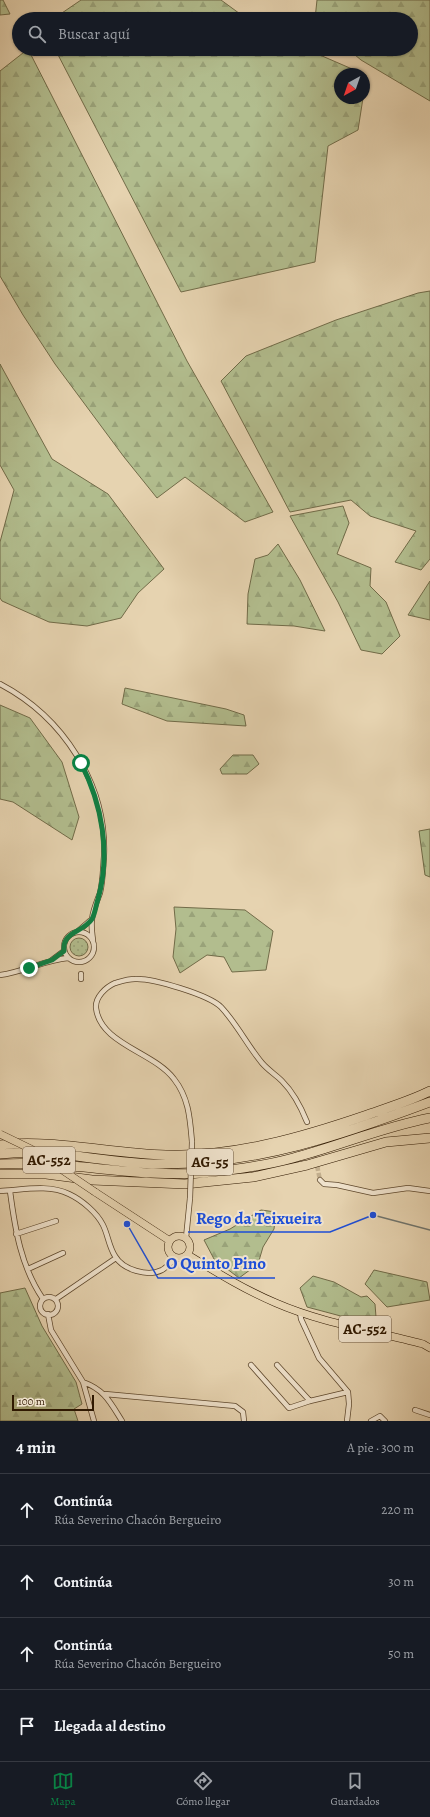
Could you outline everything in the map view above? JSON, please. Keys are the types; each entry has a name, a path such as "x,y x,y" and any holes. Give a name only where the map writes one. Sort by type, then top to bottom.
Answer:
{"highway":[{"path":"0,1145 38,1144 168,1155 220,1152 285,1140 340,1124 430,1091"},
{"name":"AG-55","path":"0,1154 28,1152 162,1164 236,1159 283,1151 430,1102"},
{"name":"AG-55","path":"0,1164 21,1163 178,1174 218,1171 293,1158 404,1123 430,1118"},
{"path":"0,1174 46,1174 99,1180 184,1184 253,1177 307,1165 386,1142 430,1138"}],"main road":[{"name":"AC-552","path":"0,1134 32,1149 170,1241"},
{"path":"176,1237 186,1238 191,1248 188,1255 182,1258 176,1258 171,1255 168,1250 170,1241 176,1237"},
{"name":"AC-552","path":"188,1255 247,1290 300,1312 423,1344 430,1348"}],"street":[{"path":"0,684 30,703 56,727 71,746 90,779 101,819 104,855 100,890 92,919 92,940 94,948 89,959 79,963 68,958 52,960 29,968 0,975"},
{"path":"68,958 64,951 65,941 68,936 77,932 92,919"},
{"path":"77,932 86,933 92,940"},
{"path":"52,960 64,951"},
{"path":"186,1238 190,1198 192,1142 188,1109 184,1096 174,1078 157,1062 114,1038 102,1025 95,1006 100,995 112,984 123,980 137,979 154,982 202,996 219,1006 232,1020 249,1048 258,1059 267,1069 282,1081 294,1095 308,1122"},
{"path":"320,1180 324,1184 337,1185 373,1193 408,1188 430,1191"},
{"path":"0,1192 42,1188 57,1189 71,1195 97,1215 103,1225 116,1258 131,1269 145,1273 161,1270 176,1258"},
{"path":"10,1191 16,1234 28,1269 43,1299 41,1309 48,1314 51,1330 83,1382 94,1421"},
{"path":"16,1234 56,1221"},
{"path":"28,1269 63,1253"},
{"path":"56,1299 116,1258"},
{"path":"43,1299 50,1297 56,1299"},
{"path":"48,1314 54,1313 57,1309 58,1304 56,1299"},
{"path":"300,1312 301,1319 318,1358 348,1392 349,1404 347,1421"},
{"path":"251,1365 289,1408 310,1401 348,1392"},
{"path":"277,1365 310,1401"},
{"path":"83,1382 95,1386 104,1394 122,1421"},
{"path":"104,1394 235,1406 243,1412 244,1421"},
{"path":"415,1410 430,1415"},
{"path":"371,1421 380,1416 385,1421"}],"green space":[{"path":"0,0 3,0 10,14 0,15"},
{"path":"81,0 221,0 237,12 63,12"},
{"path":"317,0 430,0 430,101 356,56 418,56 418,12 316,12"},
{"path":"19,56 32,56 187,361 273,512 245,522 185,477 157,498 124,457 55,364 23,315 0,276 0,71"},
{"path":"59,56 322,56 350,68 334,68 334,104 362,104 358,130 328,146 315,262 181,292"},
{"path":"430,291 430,559 421,570 395,562 416,531 370,516 351,500 290,512 221,381 246,356 336,320 418,293"},
{"path":"0,364 52,459 108,494 164,569 138,593 121,618 87,626 49,622 2,601 0,598 0,542 14,490 0,465"},
{"path":"343,506 349,523 337,554 371,568 370,586 386,602 400,636 382,654 361,650 338,602 290,516"},
{"path":"278,544 300,580 325,631 294,626 247,624 248,594 255,559 268,555"},
{"path":"430,581 430,620 408,615"},
{"path":"125,688 226,709 244,715 246,726 167,721 122,704"},
{"path":"0,705 30,718 62,762 79,817 72,840 13,802 0,799"},
{"path":"233,755 253,755 259,764 247,774 222,774 220,769"},
{"path":"430,829 430,877 425,875 419,831"},
{"path":"174,907 245,910 273,931 266,970 232,972 224,957 207,955 180,973 173,957 176,929"},
{"path":"75,938 83,938 88,943 86,954 83,956 75,956 70,951 70,943"},
{"path":"261,1210 276,1212 274,1229 263,1247 258,1264 239,1278 214,1259 204,1240 230,1229"},
{"path":"374,1270 427,1282 430,1300 387,1307 365,1284"},
{"path":"313,1276 334,1282 361,1297 367,1296 375,1304 376,1317 352,1319 307,1307 300,1288"},
{"path":"25,1288 42,1326 76,1382 82,1404 74,1409 78,1421 0,1421 0,1293"}],"waterway":[{"path":"373,1215 430,1230"}],"tunnel":[{"path":"312,1141 320,1180"}],"place":[{"name":"Rego da Teixueira","path":"373,1215"},
{"name":"O Quinto Pino","path":"127,1224"}],"route":[{"path":"29,968 52,960 64,951 63,946 68,936 77,932 92,919 100,890 104,855 101,819 90,779 81,763"}]}
